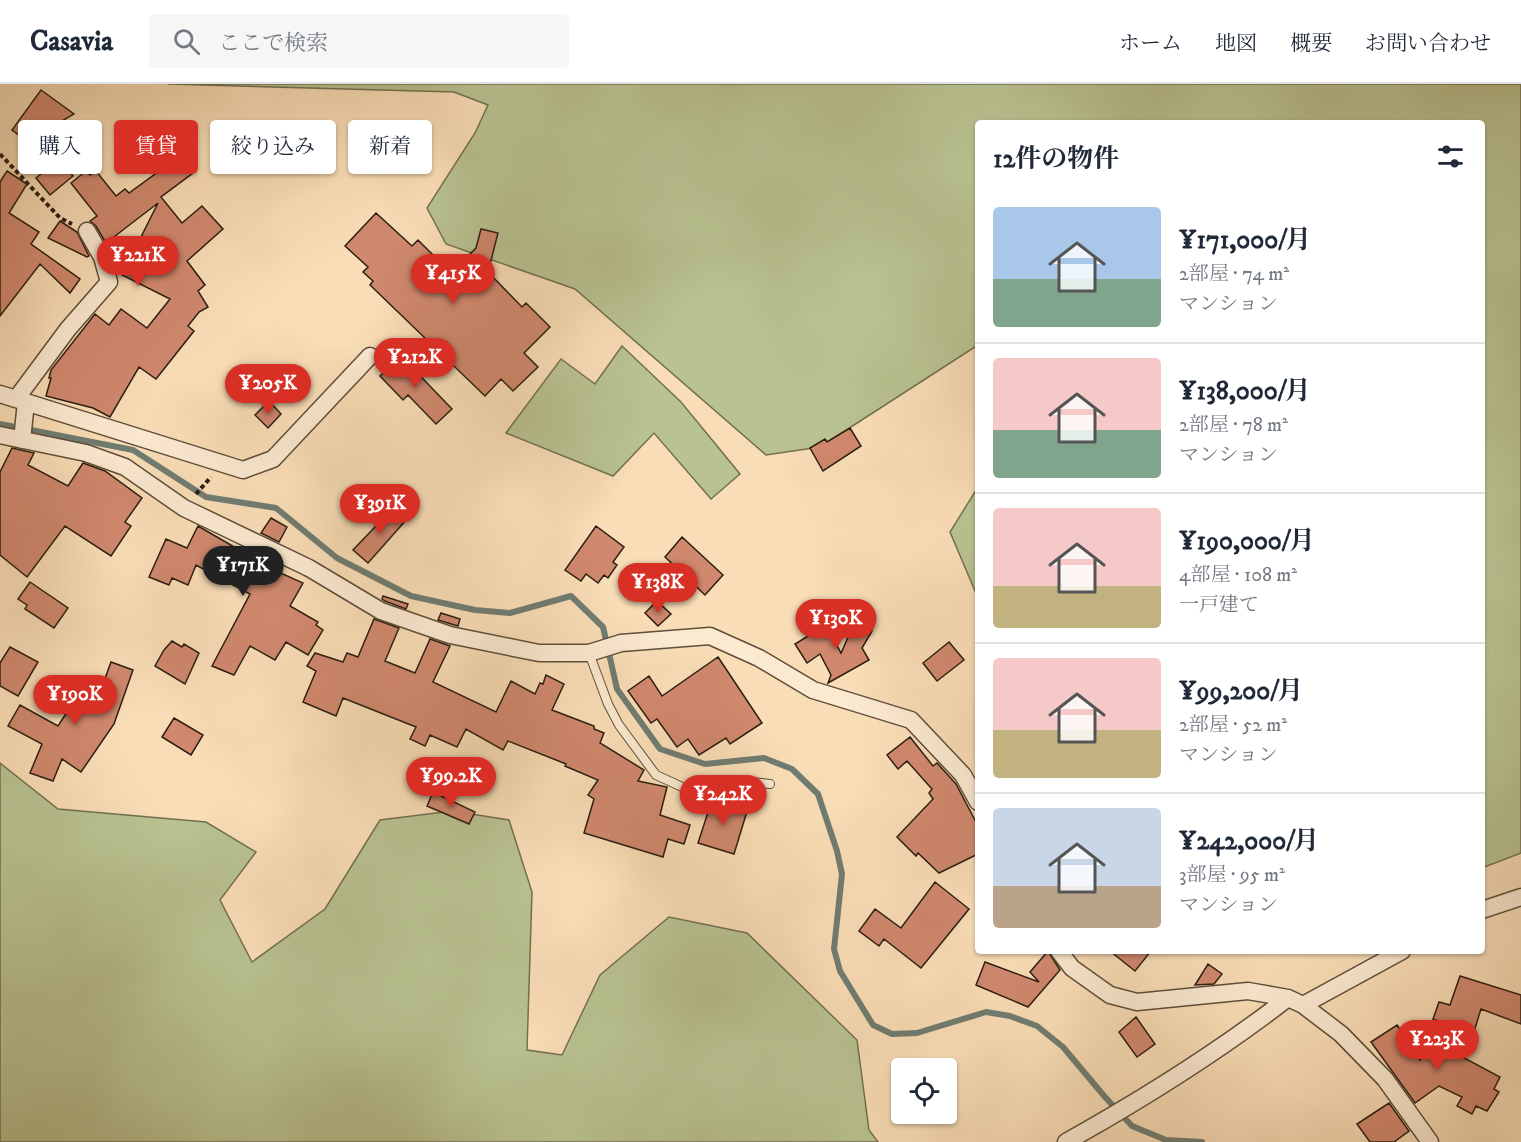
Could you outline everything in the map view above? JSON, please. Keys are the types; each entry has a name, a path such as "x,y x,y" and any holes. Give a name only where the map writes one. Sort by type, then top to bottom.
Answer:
{"street":[{"path":"22,440 21,401 68,329 109,282 102,257 87,231"},
{"path":"0,394 243,471 273,459 370,356"},
{"path":"0,435 86,453 125,467 184,508 309,568 381,611 450,635 539,653 589,653 621,643 710,636 759,658 813,690 911,720 963,776 975,797"},
{"path":"1485,909 1521,897"},
{"path":"1061,954 1072,968 1110,995 1137,1002 1248,991 1296,1001 1341,1034 1384,1079 1430,1142"},
{"path":"1066,1142 1296,1001 1396,954"}],"lane":[{"path":"589,653 608,704 619,725 656,775 691,791 717,790 743,781 770,784"}],"path":[{"path":"0,154 60,218 87,231"},
{"path":"184,508 223,464"}],"green space":[{"path":"168,84 1521,84 1521,853 1485,867 1485,120 975,120 975,347 820,447 766,455 575,289 446,244 427,208 475,133 488,105 454,92"},
{"path":"622,346 681,402 740,474 711,499 654,433 613,476 506,433 561,359 595,384"},
{"path":"975,492 975,591 950,532"},
{"path":"0,763 58,809 206,822 256,852 220,900 252,962 325,909 380,820 452,811 509,820 532,892 527,1050 562,1055 600,975 669,917 747,933 857,1040 869,1130 878,1142 0,1142"}],"building":[{"path":"41,90 74,114 64,120 19,120"},
{"path":"18,122 18,134 12,130"},
{"path":"7,171 27,184 9,213 39,232 31,244 80,279 70,293 40,264 0,316 0,182"},
{"path":"41,174 71,174 73,176 50,195 36,178"},
{"path":"82,174 98,174 116,196 125,189 129,193 155,174 192,174 161,197 182,223 202,206 223,229 187,261 205,285 198,291 208,307 199,312 188,326 194,331 156,379 139,367 110,417 93,408 46,396 51,370 95,314 109,325 121,309 147,328 170,299 122,275 158,203 106,243 96,226 90,221 97,216 71,183"},
{"path":"376,213 412,246 418,240 451,273 476,248 481,229 498,233 488,272 522,307 526,303 550,327 524,353 538,367 513,391 501,379 485,396 370,285 373,281 363,272 368,267 345,246"},
{"path":"60,221 77,232 89,256 48,238"},
{"path":"401,356 452,409 436,424 408,395 403,400 380,376"},
{"path":"269,401 281,414 268,428 255,415"},
{"path":"850,428 861,446 823,471 810,448 825,439 827,442"},
{"path":"12,448 34,453 28,465 68,486 83,463 105,471 142,498 125,522 131,526 111,556 65,526 27,577 0,555 0,472"},
{"path":"394,507 407,519 368,563 353,550"},
{"path":"271,518 287,527 279,542 261,533"},
{"path":"198,526 248,555 250,552 268,560 265,566 303,583 290,606 318,622 316,625 323,630 308,655 286,642 275,660 250,646 234,675 212,666 250,594 196,565 188,585 172,578 169,585 149,577 166,539 187,548"},
{"path":"596,526 624,547 613,562 617,565 608,578 604,575 598,583 586,574 581,581 565,570"},
{"path":"682,537 723,575 705,595 665,557"},
{"path":"30,582 68,608 54,628 25,609 27,605 18,599"},
{"path":"383,596 408,604 406,609 385,601 382,599"},
{"path":"657,601 671,614 658,626 645,613"},
{"path":"441,613 460,619 458,626 438,620"},
{"path":"374,619 399,628 385,661 415,673 430,639 450,646 433,682 496,712 511,681 535,694 540,683 543,684 546,675 564,684 552,710 594,726 594,729 604,733 600,743 644,770 638,781 667,787 660,815 690,825 684,844 668,839 663,857 584,833 594,799 588,795 598,780 565,766 566,764 508,741 503,750 466,729 457,747 430,735 425,746 410,739 416,727 343,698 336,716 303,702 316,671 307,666 315,653 343,662 347,653 358,657"},
{"path":"855,622 872,631 862,648 869,660 828,683 831,675 820,654 807,663 795,644 826,625 841,653"},
{"path":"172,641 182,647 184,644 199,653 185,684 155,666"},
{"path":"949,642 964,660 937,681 923,663"},
{"path":"10,647 38,662 18,696 0,686 0,663"},
{"path":"718,657 762,723 730,744 726,738 699,755 688,739 677,747 657,719 651,723 628,691 649,676 662,696"},
{"path":"111,662 133,670 114,724 81,772 62,759 53,781 30,773 42,744 8,726 20,705 58,726 78,695 95,706"},
{"path":"174,718 203,735 191,755 162,737"},
{"path":"910,737 933,766 937,763 956,784 975,820 975,855 939,873 918,853 916,856 897,837 933,799 929,793 932,789 907,761 898,769 887,755"},
{"path":"433,792 475,812 469,824 427,806"},
{"path":"713,797 748,808 734,854 698,843"},
{"path":"935,882 969,909 921,968 884,939 879,946 859,931 875,909 901,928"},
{"path":"1045,954 1050,954 1060,970 1028,1007 976,985 985,962 1039,982 1030,972"},
{"path":"1114,954 1149,954 1135,971"},
{"path":"1208,964 1222,974 1214,984 1195,985"},
{"path":"1460,976 1521,995 1521,1024 1481,1009 1473,1035 1433,1019 1439,1002 1450,1005"},
{"path":"1136,1017 1155,1044 1137,1057 1119,1032"},
{"path":"1397,1025 1420,1060 1427,1038 1500,1077 1494,1089 1499,1092 1487,1111 1476,1106 1472,1114 1457,1106 1462,1097 1439,1086 1415,1103 1371,1042"},
{"path":"1389,1103 1409,1131 1394,1142 1370,1142 1357,1124"}],"waterway":[{"path":"0,424 133,450 206,497 276,508 337,558 411,596 475,610 510,613 571,596 603,627 617,689 660,749 705,764 764,758 792,769 818,794 837,851 842,874 834,949 840,971 873,1025 892,1034 917,1033 986,1012 1010,1016 1037,1026 1063,1047 1132,1126 1166,1140 1202,1142"}]}
